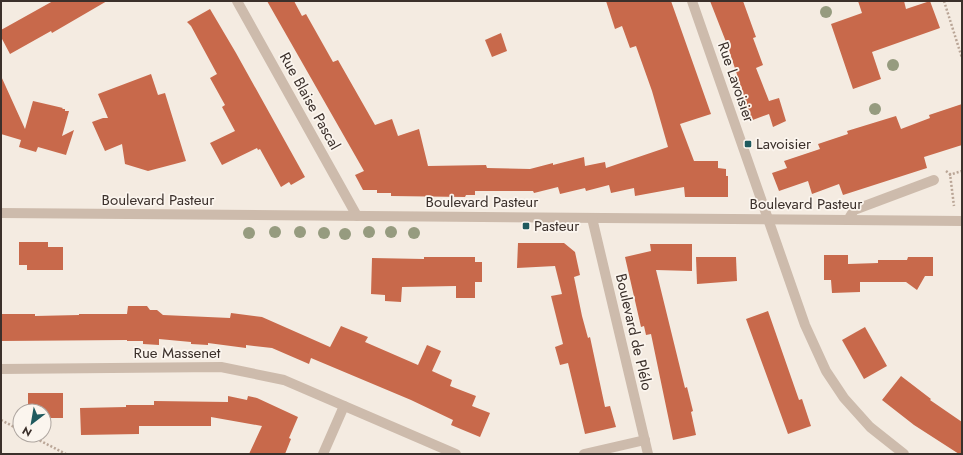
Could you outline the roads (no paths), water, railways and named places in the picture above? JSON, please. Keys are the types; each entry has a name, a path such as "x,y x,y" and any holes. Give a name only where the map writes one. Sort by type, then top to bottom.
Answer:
{"street":[{"name":"Rue Blaise Pascal","path":"237,1 357,216"},
{"name":"Rue Lavoisier","path":"692,1 805,325 826,371 844,398 870,427 904,454"},
{"path":"848,220 854,210 934,180"},
{"name":"Boulevard Pasteur","path":"1,214 959,220"},
{"name":"Boulevard de Plélo","path":"592,218 648,454"},
{"name":"Rue Massenet","path":"1,369 221,367 284,380 456,454"},
{"path":"323,454 344,406"},
{"path":"584,454 645,440"}],"place":[{"name":"Lavoisier","path":"748,144"},
{"name":"Pasteur","path":"526,226"}]}
